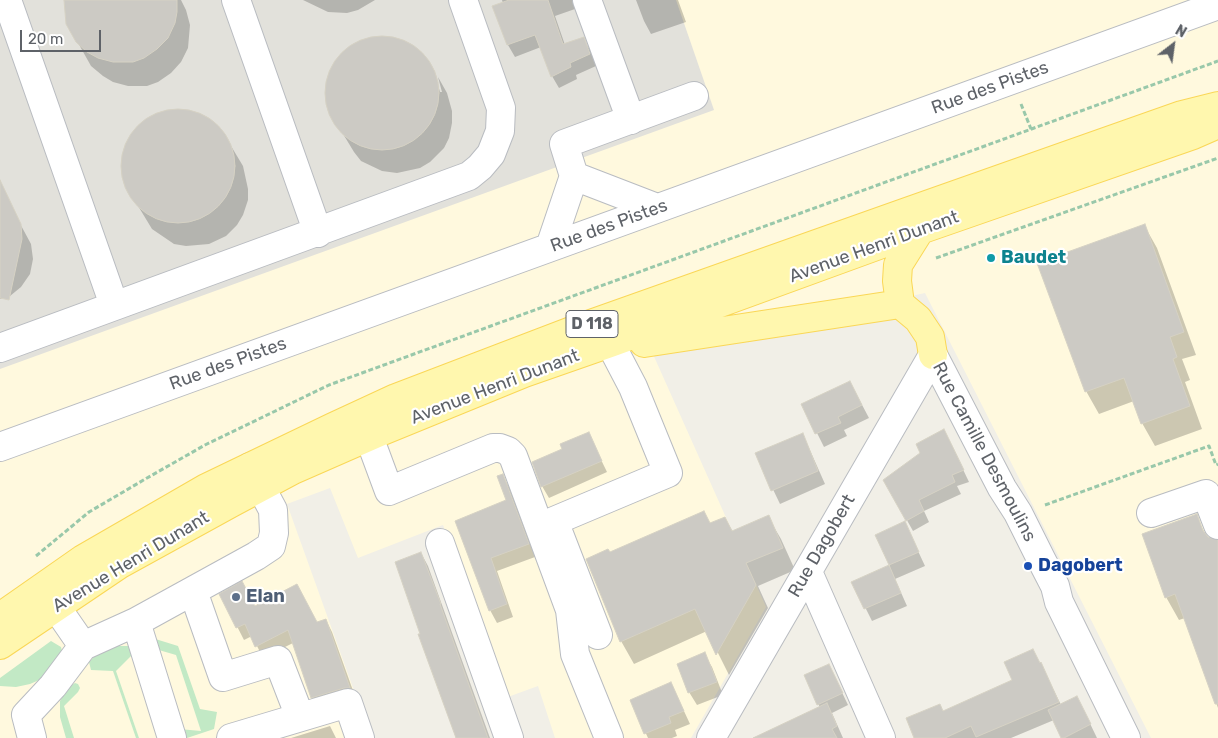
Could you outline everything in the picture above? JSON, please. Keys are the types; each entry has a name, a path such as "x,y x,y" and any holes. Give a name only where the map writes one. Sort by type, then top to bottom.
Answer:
{"main road":[{"name":"Avenue Henri Dunant","path":"0,617 49,597 120,564 256,477 396,398 574,330 1163,122 1218,106"},
{"name":"Avenue Henri Dunant","path":"256,477 293,470 524,373 920,230 1193,135 1218,124"},
{"path":"920,230 898,265 897,281 900,304 918,319 930,337 933,355"},
{"path":"610,343 651,342 900,304"},
{"name":"Avenue Henri Dunant","path":"0,646 49,597"}],"street":[{"path":"7,0 114,306"},
{"path":"236,0 318,233"},
{"path":"0,348 318,233 469,176 480,167 490,154 500,131 501,108 463,0"},
{"path":"587,0 631,120"},
{"name":"Rue des Pistes","path":"0,447 1218,5"},
{"path":"550,247 574,176 564,144 694,96"},
{"path":"574,176 657,208"},
{"path":"598,635 554,520 668,473 633,387 610,343"},
{"name":"Rue Camille Desmoulins","path":"933,355 1055,586 1059,602 1126,738"},
{"name":"Rue Dagobert","path":"711,738 933,355"},
{"path":"369,437 389,491 493,448 508,451 514,456 570,610 575,654 609,738"},
{"path":"32,738 26,715 53,686 82,646 136,622 271,546 274,532 273,510 256,477"},
{"path":"1151,513 1206,494 1218,525"},
{"path":"440,543 509,738"},
{"path":"808,572 881,738"},
{"path":"193,590 223,677 278,660 300,717"},
{"path":"49,597 82,646"},
{"path":"136,622 172,738"},
{"path":"231,738 348,703 360,738"}],"path":[{"path":"898,265 908,266 950,254 1218,158"},
{"path":"1018,513 1209,446 1216,465 1218,464"}],"shaded area":[{"path":"0,0 1218,0 1218,738 1151,738 925,293 652,352 766,607 691,738 555,738 538,686 505,698 443,525 358,558 330,488 287,504 371,738 0,738"},
{"path":"0,0 676,0 714,110 0,369"}],"green space":[{"path":"149,637 178,646 200,709 217,712 214,729 182,738 179,729 201,731 176,655 152,648"},
{"path":"51,641 61,647 62,651 46,677 30,684 16,687 0,686 0,678"},
{"path":"104,646 129,646 132,655 116,671 139,738 136,738 113,671 91,670 89,662"},
{"path":"75,683 80,688 64,706 74,738 66,738 60,717 60,701 69,687"}],"building":[{"path":"64,0 177,0 177,12 175,23 168,38 157,49 144,58 133,62 113,62 98,58 87,52 76,42 66,24"},
{"path":"509,0 548,0 563,44 584,37 590,54 570,63 571,67 551,77 535,35 507,45 492,6"},
{"path":"382,36 404,41 422,53 434,71 439,93 434,115 422,133 404,145 382,150 360,145 342,133 330,115 325,93 330,71 342,53 360,41"},
{"path":"178,109 200,114 218,126 230,144 235,166 230,188 218,206 200,218 178,223 156,218 138,206 126,188 121,166 126,144 138,126 156,114"},
{"path":"0,180 21,224 22,239 9,300 0,298"},
{"path":"1145,224 1184,332 1170,337 1177,357 1173,359 1190,406 1141,424 1124,378 1085,392 1037,263"},
{"path":"850,381 862,405 838,417 841,423 815,434 801,404"},
{"path":"944,429 964,470 952,475 955,482 919,500 924,511 906,521 883,480 920,453 916,444"},
{"path":"589,432 602,461 541,487 532,462 562,449 560,444"},
{"path":"803,433 818,471 771,491 755,453"},
{"path":"503,474 529,544 491,558 507,604 489,611 455,521 506,500 497,476"},
{"path":"704,511 710,523 725,517 732,531 769,515 783,548 746,563 756,585 716,655 695,609 620,642 586,559 608,549 610,552"},
{"path":"1197,514 1203,531 1208,537 1218,540 1218,704 1215,704 1175,594 1165,598 1142,534"},
{"path":"905,521 919,552 889,565 875,535"},
{"path":"421,552 488,738 456,738 418,634 420,634 395,562"},
{"path":"889,565 901,593 864,609 851,582"},
{"path":"242,581 255,606 297,584 317,622 326,619 350,688 311,698 288,630 255,647 245,624 236,628 219,594"},
{"path":"1033,649 1059,702 976,737 971,726 945,738 914,738 906,718 940,704 943,711 1012,680 1004,662"},
{"path":"705,652 717,682 688,693 677,664"},
{"path":"829,664 843,693 817,705 804,675"},
{"path":"671,682 684,711 669,717 671,723 644,734 630,700"},
{"path":"1077,696 1091,724 1061,738 1048,710"},
{"path":"827,703 837,726 832,729 837,738 753,738"}],"place":[{"name":"Baudet","path":"991,258"},
{"name":"Dagobert","path":"1028,566"},
{"name":"Elan","path":"236,597"}]}
